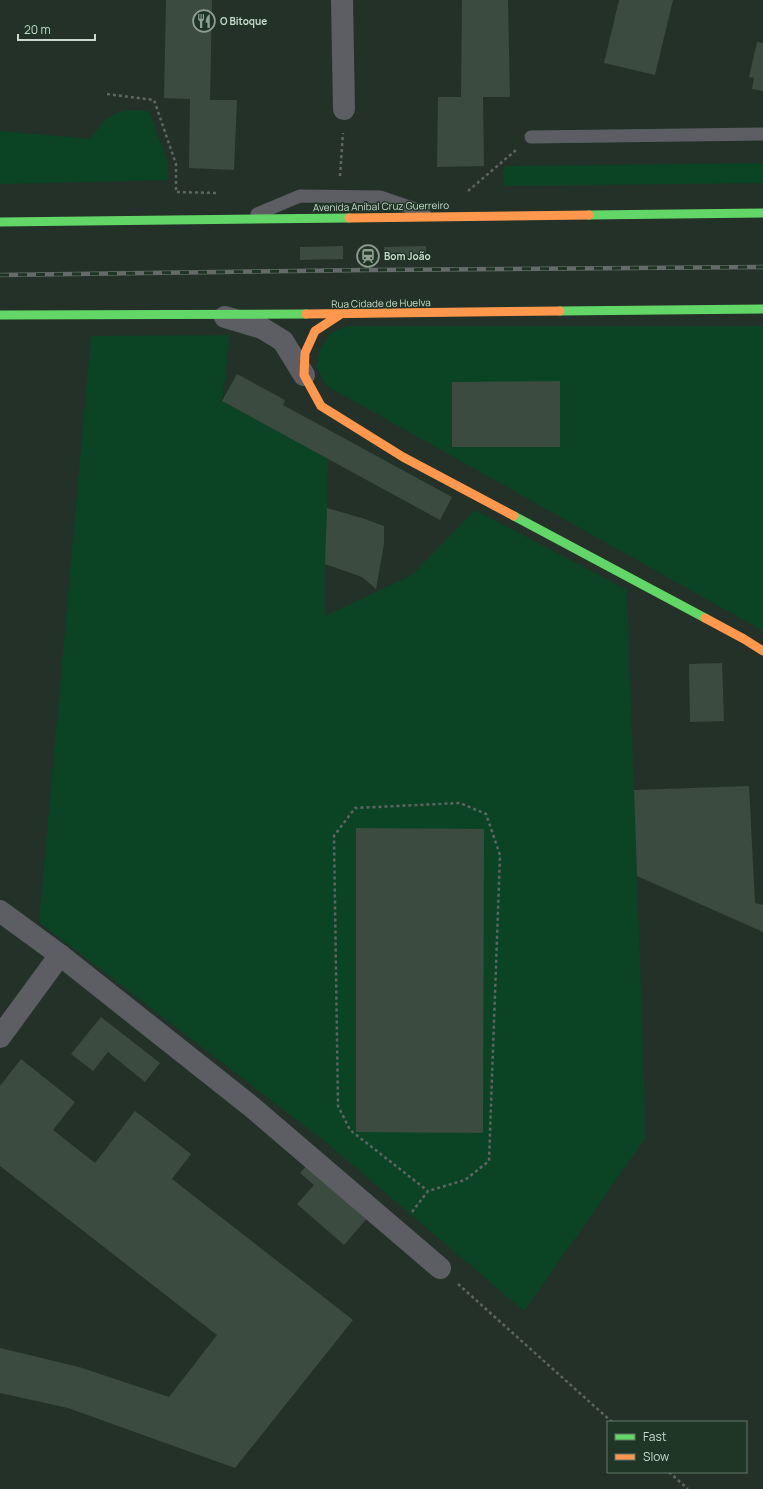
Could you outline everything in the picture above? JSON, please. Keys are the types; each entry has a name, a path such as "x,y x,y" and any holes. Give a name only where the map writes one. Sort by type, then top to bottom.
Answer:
{"street":[{"path":"342,0 344,110"},
{"name":"Avenida Aníbal Cruz Guerreiro","path":"0,222 763,213"},
{"name":"Rua Cidade de Huelva","path":"0,315 218,315 763,309"},
{"path":"304,375 306,353 315,331 341,314"},
{"path":"218,315 262,328 283,341 321,406 403,457 744,639 763,651"},
{"path":"0,911 60,956 253,1108 440,1268"},
{"path":"0,1037 60,956"}],"lane":[{"path":"531,137 763,134"},
{"path":"246,219 300,196 380,197 439,217"}],"path":[{"path":"107,94 154,100 176,164 176,192 221,193"},
{"path":"339,197 344,110"},
{"path":"468,192 531,137"},
{"path":"397,1232 428,1191 465,1180 489,1162 500,855 486,814 460,803 355,808 334,836 338,1106 350,1130 428,1191"},
{"path":"440,1268 611,1421"},
{"path":"670,1473 688,1489"}],"green space":[{"path":"124,110 149,111 168,164 168,180 0,184 0,131 90,139 106,119"},
{"path":"763,163 763,183 504,186 504,166"},
{"path":"350,326 763,326 763,631 327,386 316,367 320,349 332,332"},
{"path":"230,335 222,401 328,459 325,616 412,575 475,510 627,590 646,1137 524,1311 328,1144 39,922 91,336"}],"building":[{"path":"166,0 212,0 210,100 237,100 234,170 189,168 190,99 164,98"},
{"path":"462,0 508,0 510,97 483,97 484,166 437,167 438,97 461,97"},
{"path":"619,0 673,0 655,75 604,63"},
{"path":"757,42 763,43 763,91 752,89 754,78 749,77"},
{"path":"343,246 343,259 300,260 300,247"},
{"path":"426,246 426,259 384,259 384,247"},
{"path":"237,374 285,400 283,405 452,497 440,520 222,401"},
{"path":"560,381 560,447 452,447 452,382"},
{"path":"327,508 384,526 384,544 376,589 362,577 325,564"},
{"path":"722,663 724,721 690,722 689,664"},
{"path":"749,786 755,903 763,905 763,932 637,876 634,790"},
{"path":"356,828 484,829 483,1133 356,1132"},
{"path":"101,1017 160,1063 145,1082 108,1052 93,1071 71,1054"},
{"path":"21,1059 75,1102 53,1130 95,1163 135,1111 191,1154 172,1179 353,1320 235,1468 68,1408 0,1393 0,1348 79,1367 169,1397 217,1335 0,1166 0,1086"},
{"path":"309,1163 370,1215 344,1245 297,1204 314,1185 300,1173"}],"railway":[{"path":"0,275 763,267"}],"traffic: fast":[{"path":"589,215 763,213"},
{"path":"0,222 349,218"},
{"path":"560,311 763,309"},
{"path":"0,315 306,314"},
{"path":"514,516 705,618"}],"traffic: slow":[{"path":"349,218 589,215"},
{"path":"306,314 560,311"},
{"path":"341,314 315,331 305,353 304,375 321,406 403,457 514,516"},
{"path":"705,618 763,651"}],"place":[{"name":"O Bitoque","path":"204,21"},
{"name":"Bom João","path":"368,256"}]}
